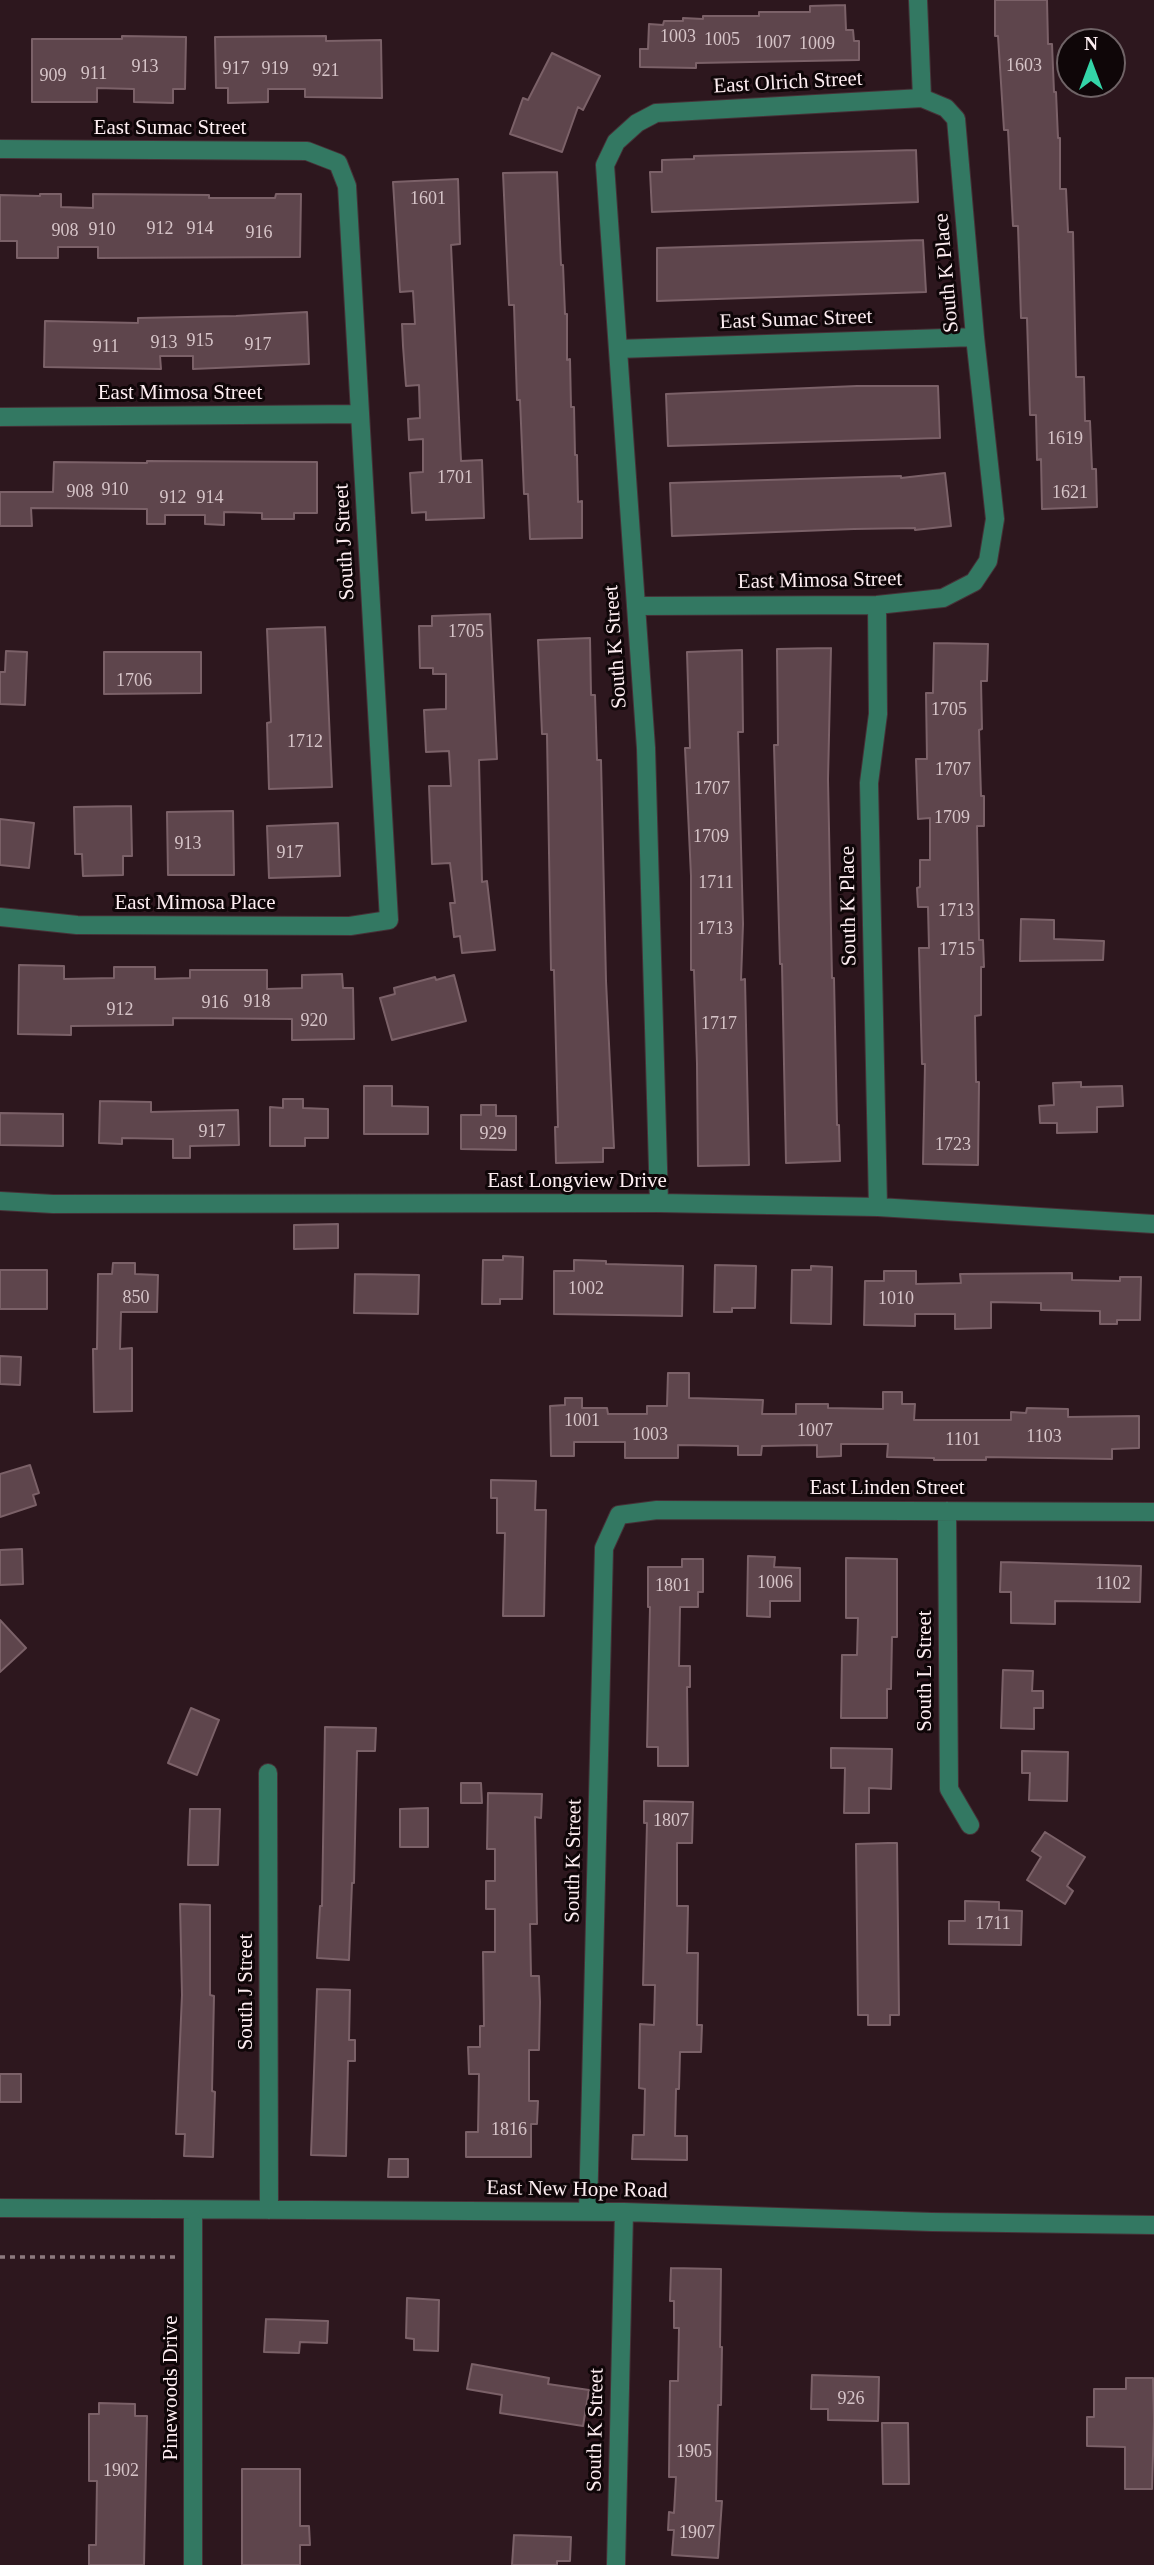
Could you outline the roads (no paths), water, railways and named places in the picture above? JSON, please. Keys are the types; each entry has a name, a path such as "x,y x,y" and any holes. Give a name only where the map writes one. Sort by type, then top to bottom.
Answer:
{"street":[{"path":"918,0 922,98"},
{"name":"East Olrich Street","path":"656,113 922,98"},
{"name":"South K Place","path":"922,98 946,108 956,119 975,337 995,519 988,561"},
{"name":"South K Street","path":"656,113 637,122 616,142 605,165 646,748 659,1203"},
{"name":"East Sumac Street","path":"0,149 307,151 338,163"},
{"name":"South J Street","path":"338,163 347,186 389,920"},
{"name":"East Sumac Street","path":"618,349 975,337"},
{"name":"East Mimosa Street","path":"0,417 360,414"},
{"name":"East Mimosa Street","path":"637,606 877,605 943,598 974,582 988,561"},
{"name":"South K Place","path":"877,605 878,714 869,783 878,1208"},
{"name":"East Mimosa Place","path":"0,917 77,925 350,926 389,920"},
{"name":"East Longview Drive","path":"0,1201 53,1204 659,1203 878,1208 1154,1224"},
{"name":"East Linden Street","path":"619,1516 657,1510 1154,1512"},
{"name":"South L Street","path":"947,1511 949,1789 970,1825"},
{"name":"South K Street","path":"588,2212 604,1548 619,1516"},
{"name":"South J Street","path":"268,1773 270,2210"},
{"name":"East New Hope Road","path":"0,2208 624,2211 932,2222 1154,2225"},
{"name":"Pinewoods Drive","path":"193,2211 194,2565"},
{"name":"South K Street","path":"616,2565 624,2211"}]}
